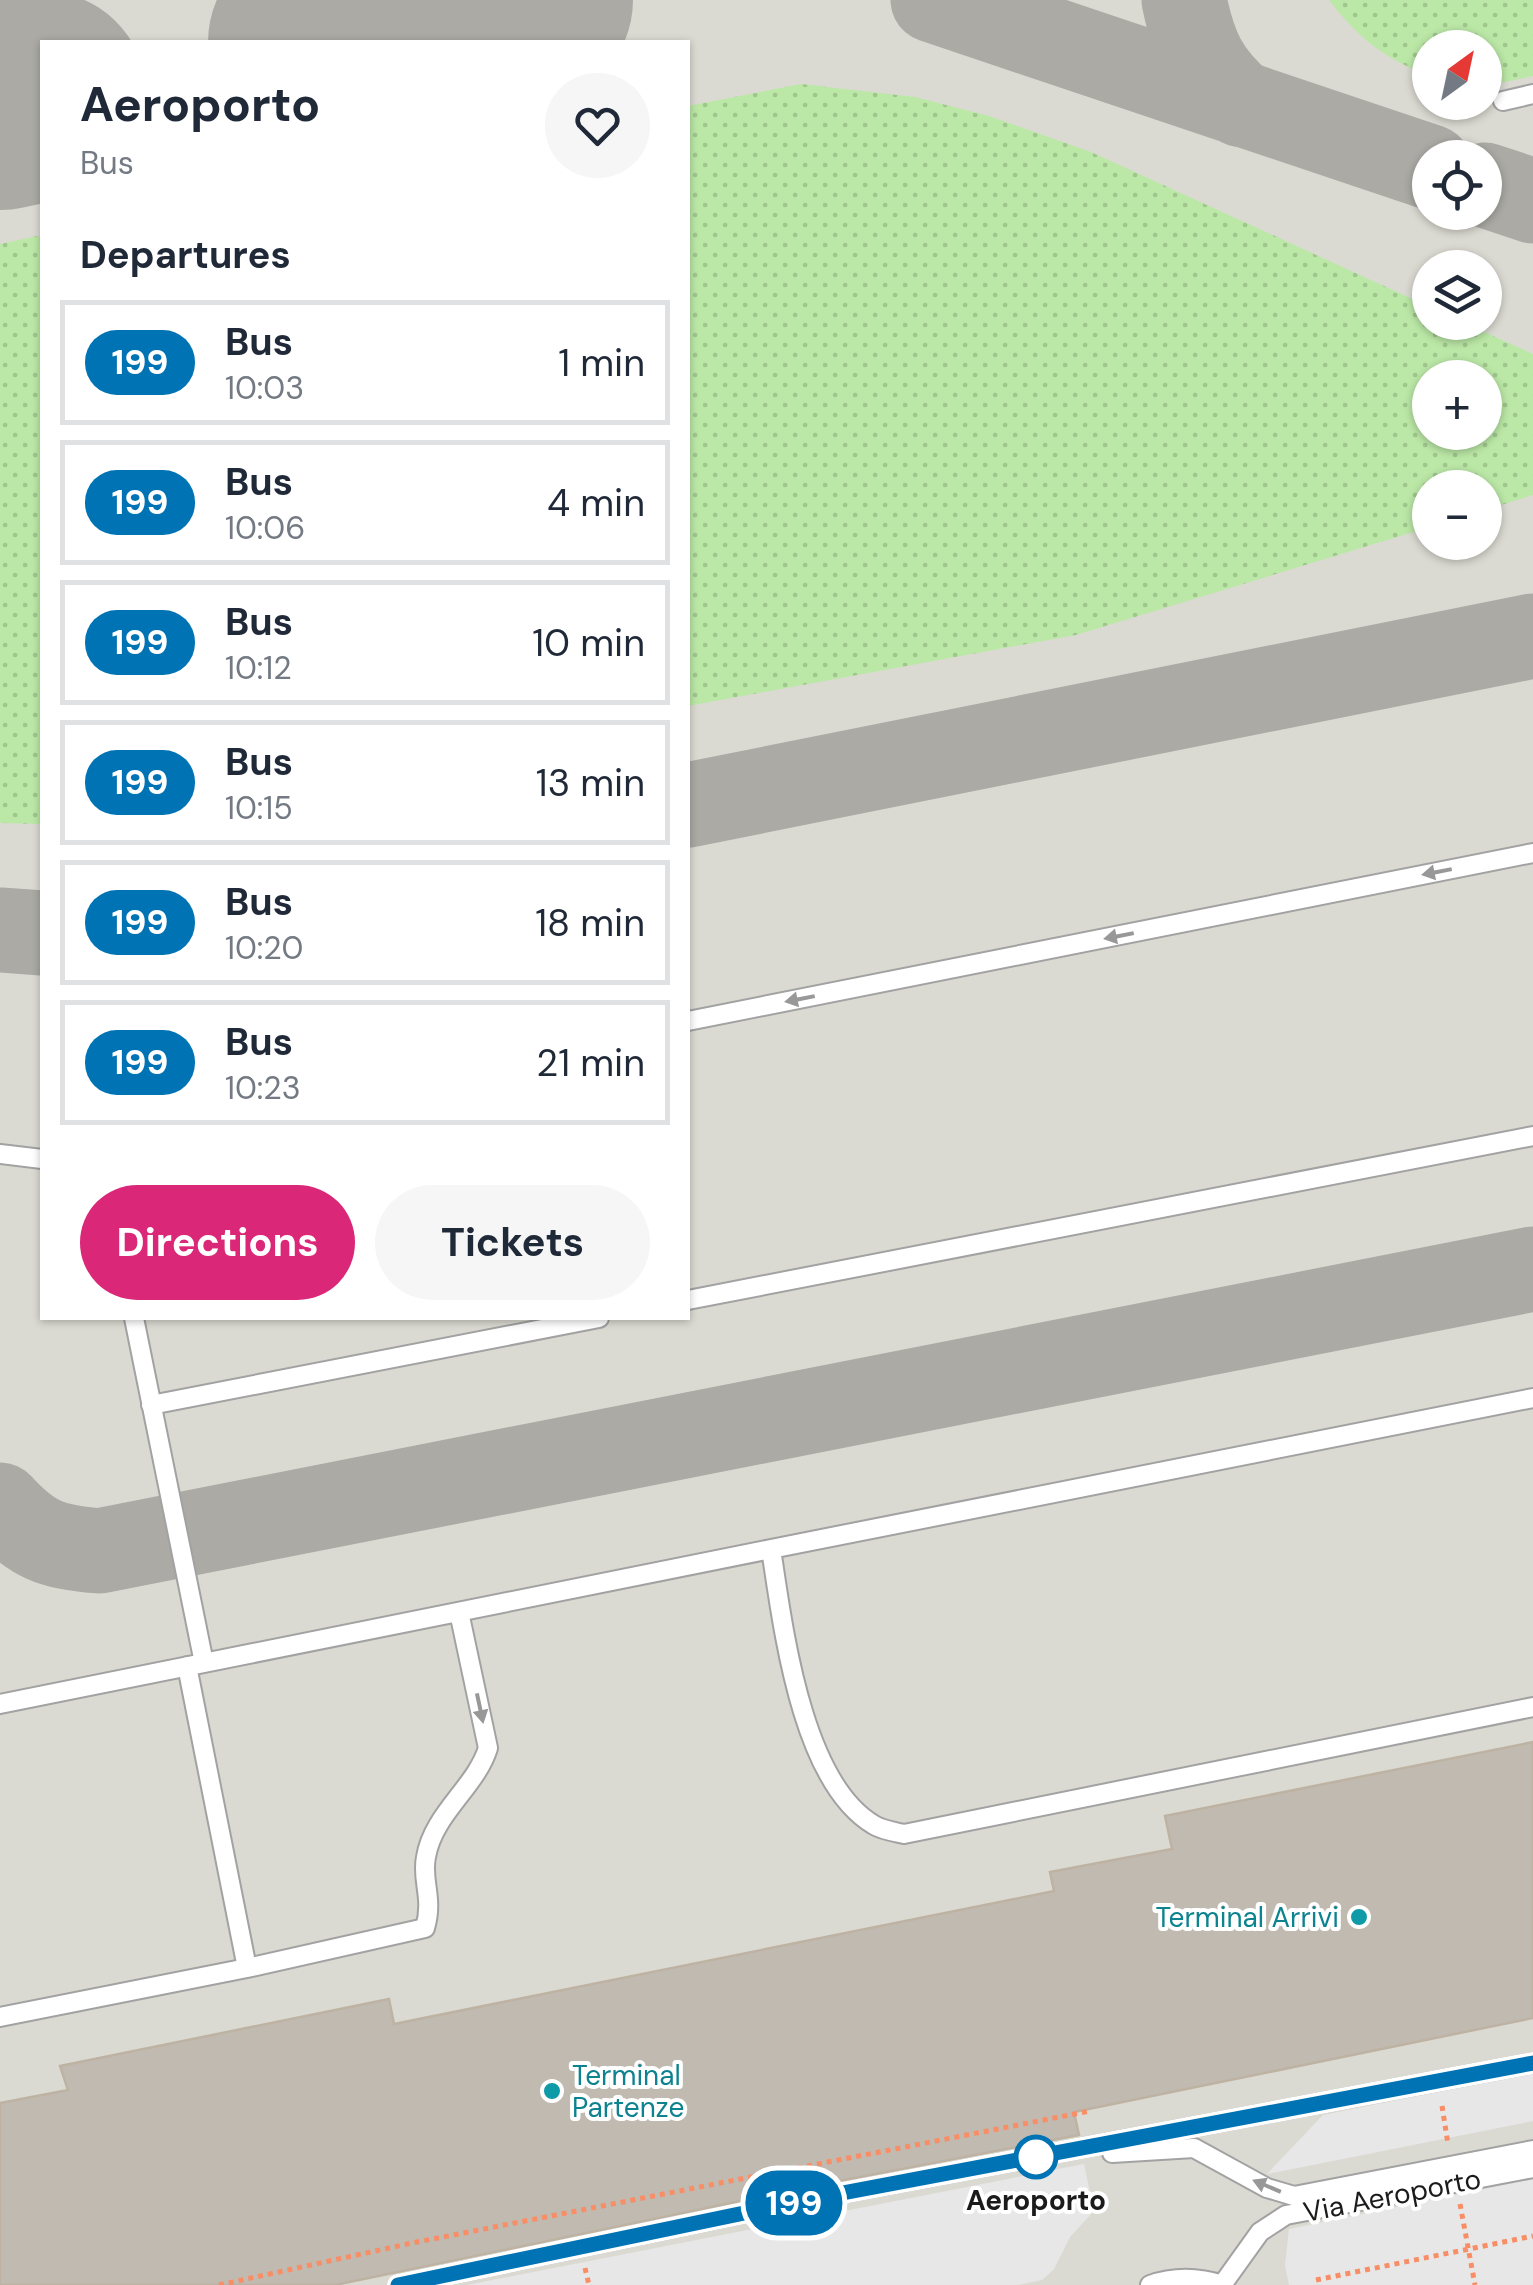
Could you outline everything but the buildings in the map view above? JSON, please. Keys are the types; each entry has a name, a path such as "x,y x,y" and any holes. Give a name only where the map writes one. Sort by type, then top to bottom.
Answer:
{"lane":[{"path":"1503,101 1533,94"},
{"path":"690,1021 1533,854"},
{"path":"690,1300 1533,1136"},
{"path":"0,1154 40,1159"},
{"path":"134,1320 247,1968"},
{"path":"152,1405 589,1320"},
{"path":"0,1704 1533,1398"},
{"path":"771,1549 780,1612 820,1764 844,1798 875,1825 904,1834 1533,1707"},
{"path":"0,2017 425,1928 430,1910 425,1859 436,1830 482,1768 488,1748 459,1612"},
{"path":"1504,2068 1533,2047"},
{"path":"398,2285 816,2198 1533,2062"},
{"path":"1036,2157 1194,2148 1267,2188 1294,2196 1533,2150"},
{"name":"Via Aeroporto","path":"1150,2285 1192,2278 1222,2285 1260,2232 1286,2215 1533,2168"}],"path":[{"path":"218,2285 412,2243 1090,2111"},
{"path":"1432,2147 1465,2141"},
{"path":"1316,2280 1533,2236"}],"shaded area":[{"path":"0,0 1533,0 1533,2285 0,2285"},
{"path":"1533,2073 1533,2121 1267,2174 1323,2115"},
{"path":"1084,2164 1094,2211 1070,2237 1054,2269 1042,2280 1018,2285 467,2285"},
{"path":"1533,2179 1533,2285 1289,2285 1285,2265 1289,2229"}],"green space":[{"path":"1329,0 1533,0 1533,76 1502,82 1502,30 1412,30 1412,68 1374,46"},
{"path":"801,84 915,97 989,116 1091,152 1412,299 1412,340 1502,340 1533,354 1533,495 1502,505 1502,470 1412,470 1412,532 1076,635 690,706 690,106"},
{"path":"40,235 40,824 0,823 0,244"}],"taxiway":[{"path":"933,0 1412,161"},
{"path":"1184,0 1203,58 1219,82 1242,105"},
{"path":"1502,191 1533,201"},
{"path":"690,805 1533,636"},
{"path":"0,930 40,933"},
{"path":"0,1505 44,1540 99,1551 1533,1269"}],"runway":[{"path":"323,40 528,0"},
{"path":"0,105 40,96"}],"bus line":[{"name":"199","path":"398,2285 816,2198 1533,2063"}],"place":[{"name":"Terminal Arrivi","path":"1359,1917"},
{"name":"Terminal Partenze","path":"552,2091"},
{"name":"Aeroporto","path":"1036,2157"}]}
